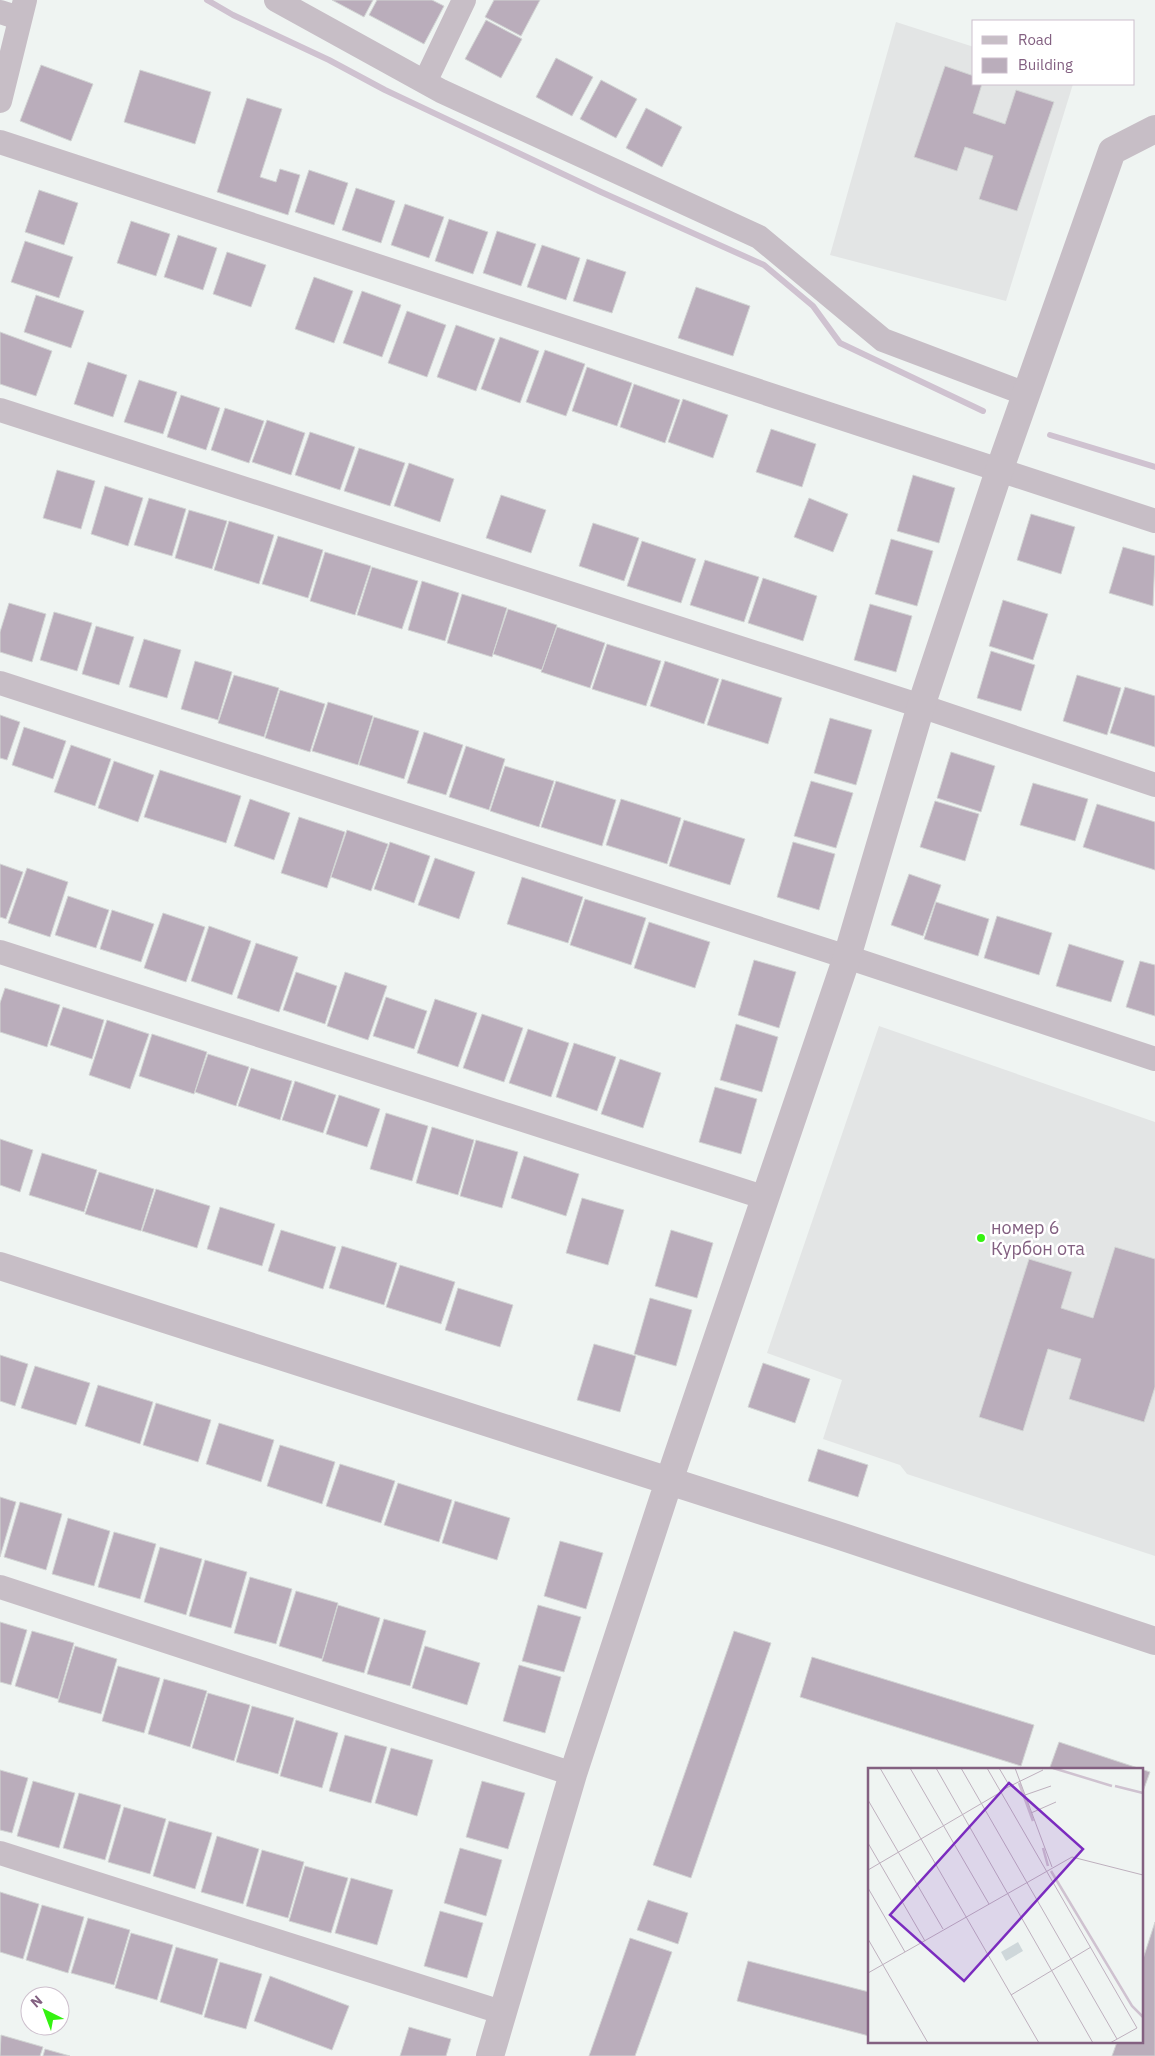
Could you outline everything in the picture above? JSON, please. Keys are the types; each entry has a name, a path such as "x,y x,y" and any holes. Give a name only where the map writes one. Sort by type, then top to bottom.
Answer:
{"street":[{"path":"276,0 425,82 759,237 883,340 1026,394"},
{"path":"425,82 464,0"},
{"path":"0,101 15,10"},
{"path":"490,2056 573,1774 669,1482 847,957 921,706 999,471 1112,151 1155,129"},
{"path":"2,148 1155,521"},
{"path":"0,410 921,706 1155,785"},
{"path":"0,682 1155,1059"},
{"path":"0,952 766,1198"},
{"path":"0,1266 1155,1640"},
{"path":"0,1587 573,1774"},
{"path":"0,1853 504,2013"}],"shaded area":[{"path":"896,22 972,46 972,85 1073,85 1006,301 830,255"},
{"name":"номер 6 Курбон ота","path":"879,1026 1155,1122 1155,1556 907,1474 900,1465 823,1439 842,1380 767,1353"}],"building":[{"path":"332,0 373,0 364,17"},
{"path":"377,0 432,0 444,6 424,44 369,15"},
{"path":"494,0 540,0 521,36 485,17"},
{"path":"486,20 522,39 501,78 465,59"},
{"path":"556,58 593,77 572,116 536,97"},
{"path":"41,65 93,84 71,141 20,121"},
{"path":"945,66 972,75 972,85 982,85 973,113 1005,124 1016,90 1054,102 1017,211 979,199 993,156 965,147 957,171 914,157"},
{"path":"140,70 211,92 195,144 124,122"},
{"path":"601,80 637,99 616,138 580,119"},
{"path":"247,98 282,109 260,177 276,182 280,169 300,175 288,215 217,192"},
{"path":"646,108 682,127 662,167 626,148"},
{"path":"309,170 348,183 334,225 295,212"},
{"path":"356,188 395,201 381,243 342,230"},
{"path":"39,190 78,203 64,245 25,232"},
{"path":"405,204 444,217 429,258 391,245"},
{"path":"449,219 488,232 473,274 435,261"},
{"path":"131,221 170,234 156,276 117,263"},
{"path":"497,231 536,244 521,286 483,273"},
{"path":"178,235 217,248 203,290 164,277"},
{"path":"25,241 73,257 59,298 11,282"},
{"path":"542,245 580,258 566,300 527,287"},
{"path":"227,252 266,265 251,307 213,294"},
{"path":"587,259 626,272 612,313 573,301"},
{"path":"314,277 353,291 334,343 295,329"},
{"path":"696,287 750,306 733,356 678,338"},
{"path":"362,291 401,305 382,357 343,343"},
{"path":"36,295 84,311 71,348 24,332"},
{"path":"407,311 446,325 427,377 388,363"},
{"path":"456,325 495,339 476,391 437,377"},
{"path":"0,332 52,351 36,396 0,384"},
{"path":"500,337 539,351 520,403 481,389"},
{"path":"545,350 585,364 566,416 526,402"},
{"path":"88,362 127,375 113,417 74,404"},
{"path":"587,367 632,383 617,426 572,411"},
{"path":"139,380 177,392 163,434 124,422"},
{"path":"634,384 680,400 665,443 620,427"},
{"path":"181,395 220,408 206,450 167,437"},
{"path":"683,399 728,415 713,458 668,442"},
{"path":"225,408 264,421 249,463 211,450"},
{"path":"267,420 305,433 291,475 252,462"},
{"path":"771,429 816,444 802,487 756,472"},
{"path":"310,432 355,447 340,490 295,475"},
{"path":"359,448 405,463 390,506 344,491"},
{"path":"409,463 454,479 440,522 394,506"},
{"path":"57,470 95,481 81,529 43,518"},
{"path":"913,475 955,488 939,543 897,531"},
{"path":"105,486 143,498 128,546 91,534"},
{"path":"501,495 546,510 531,553 486,538"},
{"path":"149,498 186,509 172,556 134,545"},
{"path":"809,498 848,514 833,552 794,537"},
{"path":"189,510 227,521 212,569 175,558"},
{"path":"1031,514 1075,527 1061,574 1017,560"},
{"path":"229,521 274,535 259,584 214,570"},
{"path":"593,523 639,538 624,581 579,566"},
{"path":"278,536 323,550 308,598 262,584"},
{"path":"891,539 933,551 917,606 875,594"},
{"path":"642,541 696,559 681,603 627,586"},
{"path":"1123,547 1155,556 1153,606 1109,593"},
{"path":"325,552 371,566 355,615 310,601"},
{"path":"705,560 759,577 744,622 690,605"},
{"path":"372,567 418,581 402,629 357,615"},
{"path":"763,578 817,596 803,641 748,623"},
{"path":"422,581 459,593 445,641 408,630"},
{"path":"462,594 507,608 492,657 447,643"},
{"path":"1003,600 1048,614 1033,660 989,646"},
{"path":"9,603 46,614 32,662 0,652 0,632"},
{"path":"870,604 912,616 896,672 854,660"},
{"path":"508,609 557,625 542,670 493,654"},
{"path":"54,612 92,623 77,671 40,660"},
{"path":"96,626 134,637 119,685 82,674"},
{"path":"557,627 605,643 590,688 541,672"},
{"path":"144,639 181,650 167,698 129,687"},
{"path":"607,644 661,661 646,706 592,689"},
{"path":"991,651 1035,665 1021,711 977,698"},
{"path":"195,661 232,672 218,720 181,709"},
{"path":"665,661 719,679 704,724 650,706"},
{"path":"234,675 279,688 264,737 218,723"},
{"path":"1077,675 1121,688 1107,735 1063,721"},
{"path":"722,679 782,698 768,744 707,725"},
{"path":"1125,687 1155,696 1155,747 1110,733"},
{"path":"280,690 325,704 310,752 265,738"},
{"path":"328,702 373,716 358,765 312,751"},
{"path":"0,715 20,722 7,760 0,758"},
{"path":"374,717 419,731 404,779 359,765"},
{"path":"830,718 872,730 856,785 814,773"},
{"path":"24,727 66,741 53,779 12,765"},
{"path":"424,732 463,745 446,795 407,783"},
{"path":"71,745 111,759 95,806 54,792"},
{"path":"466,746 505,759 489,810 449,797"},
{"path":"951,752 995,766 981,812 937,798"},
{"path":"114,761 154,775 138,822 98,808"},
{"path":"505,766 554,781 539,827 490,811"},
{"path":"160,770 241,796 226,843 144,817"},
{"path":"556,781 616,800 602,846 541,827"},
{"path":"811,781 853,793 836,848 794,836"},
{"path":"1033,783 1088,799 1075,841 1020,825"},
{"path":"250,799 290,813 274,860 234,846"},
{"path":"621,799 681,818 667,864 606,845"},
{"path":"935,801 979,814 965,861 920,847"},
{"path":"1097,804 1155,822 1155,870 1083,847"},
{"path":"299,817 345,832 327,888 281,873"},
{"path":"684,820 745,839 730,885 669,866"},
{"path":"347,830 388,844 371,891 331,877"},
{"path":"390,842 430,856 414,903 374,889"},
{"path":"793,842 835,854 819,910 777,897"},
{"path":"435,858 475,872 459,919 418,905"},
{"path":"0,864 23,872 6,919 0,917"},
{"path":"27,868 68,882 50,937 8,923"},
{"path":"909,874 941,885 923,936 891,925"},
{"path":"522,877 583,897 568,943 507,924"},
{"path":"68,896 109,910 96,948 55,935"},
{"path":"585,899 646,918 631,965 570,945"},
{"path":"936,902 989,919 978,956 924,939"},
{"path":"112,910 154,924 141,962 100,949"},
{"path":"163,913 205,927 186,982 144,968"},
{"path":"997,916 1052,933 1039,975 984,958"},
{"path":"649,922 710,942 695,988 634,968"},
{"path":"209,926 251,941 232,995 191,981"},
{"path":"256,943 298,957 279,1012 237,998"},
{"path":"1069,944 1124,961 1111,1002 1056,986"},
{"path":"754,960 796,972 779,1028 738,1015"},
{"path":"1140,961 1155,965 1155,1016 1126,1007"},
{"path":"296,972 337,986 325,1024 283,1010"},
{"path":"345,972 387,986 368,1040 327,1026"},
{"path":"5,988 60,1005 47,1047 0,1032 0,1003"},
{"path":"386,997 427,1011 414,1049 373,1036"},
{"path":"435,999 477,1013 458,1067 417,1053"},
{"path":"63,1007 104,1020 92,1059 50,1045"},
{"path":"482,1014 523,1028 504,1082 463,1068"},
{"path":"107,1020 149,1034 130,1089 89,1075"},
{"path":"736,1024 778,1037 762,1092 720,1080"},
{"path":"528,1029 569,1043 551,1097 509,1083"},
{"path":"152,1034 207,1052 194,1094 139,1076"},
{"path":"574,1043 616,1057 597,1111 556,1097"},
{"path":"208,1054 249,1067 236,1106 195,1092"},
{"path":"620,1059 661,1073 643,1128 601,1114"},
{"path":"251,1068 292,1081 280,1120 238,1106"},
{"path":"295,1081 336,1095 323,1133 282,1120"},
{"path":"715,1087 757,1099 741,1154 699,1142"},
{"path":"339,1095 380,1109 367,1147 326,1134"},
{"path":"386,1113 428,1126 412,1181 370,1169"},
{"path":"432,1127 474,1140 458,1195 416,1183"},
{"path":"0,1139 33,1150 20,1192 0,1185"},
{"path":"476,1140 518,1152 502,1208 460,1196"},
{"path":"42,1153 97,1170 84,1212 29,1195"},
{"path":"524,1156 579,1174 566,1216 511,1198"},
{"path":"99,1172 154,1189 141,1231 85,1214"},
{"path":"156,1189 210,1206 197,1248 142,1231"},
{"path":"582,1198 624,1210 608,1265 566,1253"},
{"path":"220,1207 275,1224 262,1266 207,1249"},
{"path":"281,1230 336,1247 323,1289 268,1271"},
{"path":"671,1230 713,1243 697,1298 655,1286"},
{"path":"342,1246 397,1263 384,1305 329,1288"},
{"path":"1115,1247 1155,1259 1155,1387 1144,1422 1069,1399 1081,1359 1048,1349 1023,1431 979,1417 1029,1259 1072,1272 1061,1308 1093,1318"},
{"path":"400,1265 455,1282 441,1324 386,1307"},
{"path":"458,1288 513,1305 500,1347 445,1330"},
{"path":"650,1298 692,1310 676,1366 634,1354"},
{"path":"594,1344 636,1356 620,1412 577,1400"},
{"path":"0,1355 28,1364 15,1406 0,1401"},
{"path":"763,1363 810,1379 795,1423 748,1407"},
{"path":"35,1366 90,1383 76,1425 21,1408"},
{"path":"98,1385 153,1402 140,1444 85,1426"},
{"path":"156,1403 211,1420 198,1462 143,1445"},
{"path":"219,1423 274,1440 261,1482 206,1464"},
{"path":"280,1445 335,1462 322,1504 267,1486"},
{"path":"818,1449 868,1465 858,1497 808,1481"},
{"path":"340,1464 395,1481 381,1523 326,1506"},
{"path":"398,1483 452,1500 439,1542 384,1525"},
{"path":"0,1497 16,1502 0,1557"},
{"path":"455,1501 510,1518 497,1560 442,1543"},
{"path":"20,1502 62,1514 46,1570 4,1557"},
{"path":"68,1518 110,1531 94,1586 52,1574"},
{"path":"114,1532 156,1544 140,1599 98,1587"},
{"path":"560,1541 603,1553 586,1609 544,1596"},
{"path":"160,1547 202,1559 186,1615 144,1602"},
{"path":"205,1560 247,1572 231,1628 189,1616"},
{"path":"250,1577 292,1589 276,1644 234,1633"},
{"path":"296,1591 338,1603 322,1659 279,1646"},
{"path":"338,1605 380,1618 364,1673 322,1661"},
{"path":"538,1605 581,1617 564,1672 522,1661"},
{"path":"384,1619 426,1631 410,1686 367,1674"},
{"path":"0,1622 27,1630 11,1685 0,1682"},
{"path":"32,1631 74,1643 58,1699 15,1686"},
{"path":"734,1631 771,1643 691,1878 653,1865"},
{"path":"75,1646 117,1659 101,1714 58,1702"},
{"path":"425,1646 480,1663 467,1705 412,1688"},
{"path":"812,1657 1034,1725 1021,1766 800,1697"},
{"path":"519,1665 561,1677 545,1733 503,1721"},
{"path":"118,1666 160,1678 144,1733 102,1721"},
{"path":"164,1679 207,1691 190,1747 148,1734"},
{"path":"208,1693 250,1705 234,1761 192,1748"},
{"path":"252,1706 294,1718 278,1774 236,1762"},
{"path":"296,1720 338,1733 322,1788 280,1776"},
{"path":"345,1735 387,1747 371,1803 329,1791"},
{"path":"1059,1742 1138,1768 1050,1768"},
{"path":"391,1748 433,1760 417,1816 375,1803"},
{"path":"1142,1769 1150,1772 1142,1794"},
{"path":"0,1770 28,1778 12,1833 0,1830"},
{"path":"33,1781 75,1793 59,1848 17,1836"},
{"path":"482,1781 525,1793 508,1849 466,1837"},
{"path":"79,1793 121,1805 105,1860 63,1848"},
{"path":"124,1807 166,1819 150,1874 108,1862"},
{"path":"169,1821 212,1833 195,1889 153,1876"},
{"path":"217,1836 259,1849 243,1904 201,1892"},
{"path":"460,1848 502,1860 486,1916 444,1903"},
{"path":"262,1850 304,1862 288,1918 246,1906"},
{"path":"305,1866 348,1878 331,1933 289,1921"},
{"path":"351,1878 393,1890 377,1945 335,1933"},
{"path":"0,1892 39,1904 23,1959 0,1952"},
{"path":"648,1900 688,1913 678,1944 637,1930"},
{"path":"42,1905 84,1917 68,1973 26,1960"},
{"path":"440,1911 483,1923 467,1978 424,1966"},
{"path":"88,1918 130,1930 114,1985 71,1973"},
{"path":"1155,1922 1155,2056 1112,2056 1116,2044 1142,2044 1142,1962"},
{"path":"131,1933 173,1945 157,2000 115,1988"},
{"path":"630,1938 672,1952 635,2056 589,2056"},
{"path":"176,1947 218,1959 202,2015 160,2002"},
{"path":"748,1961 868,1992 868,2036 737,2001"},
{"path":"220,1962 262,1974 246,2029 204,2017"},
{"path":"270,1976 349,2006 332,2050 254,2021"},
{"path":"409,2027 451,2039 446,2056 400,2056"},
{"path":"1,2035 43,2047 40,2056 0,2056"},
{"path":"45,2049 70,2056 43,2056"}],"waterway":[{"path":"207,0 233,15 329,60 385,90 601,192 764,265 813,306 840,343 983,411"},
{"path":"1050,435 1155,467"}],"place":[{"name":"номер 6 Курбон ота","path":"981,1238"}]}
